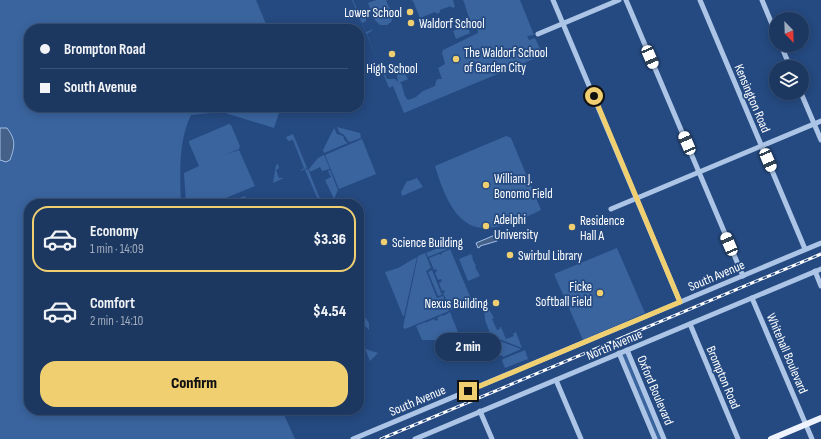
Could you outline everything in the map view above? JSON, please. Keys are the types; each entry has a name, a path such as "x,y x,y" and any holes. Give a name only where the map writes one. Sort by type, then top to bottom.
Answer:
{"main road":[{"path":"771,439 821,418"}],"street":[{"path":"553,0 680,302"},
{"path":"538,34 619,0"},
{"path":"626,0 743,276"},
{"name":"Kensington Road","path":"700,0 805,249"},
{"path":"762,0 769,17"},
{"path":"804,100 821,140"},
{"path":"611,209 821,121"},
{"name":"South Avenue","path":"353,439 821,243"},
{"name":"North Avenue","path":"415,439 821,269"},
{"path":"815,271 821,286"},
{"name":"Whitehall Boulevard","path":"752,298 812,439"},
{"name":"Brompton Road","path":"690,324 738,439"},
{"name":"Oxford Boulevard","path":"627,350 664,439"},
{"name":"Oxford Boulevard","path":"619,353 655,439"},
{"path":"556,380 581,439"},
{"path":"645,415 652,411"},
{"path":"480,412 492,439"}],"shaded area":[{"path":"0,0 256,0 266,24 24,24 24,112 222,112 191,115 182,147 180,170 181,199 24,199 24,415 284,415 295,439 0,439"},
{"path":"352,0 361,18 366,18 366,21 362,24"},
{"path":"376,0 386,0 393,17 391,22 387,25 380,25 375,20 368,3"},
{"path":"411,0 453,0 455,7 452,8 451,6 440,10 437,14 435,12 420,18 413,1"},
{"path":"463,0 520,0 534,35 527,36 529,40 535,38 543,55 404,113 393,86 389,88 379,63 382,65 387,79 395,79 398,82 397,75 401,73 405,74 408,79 399,83 401,83 404,94 408,100 435,86 438,79 442,79 438,68 445,64 442,53 443,50 478,33 477,27 469,17"},
{"path":"467,25 470,33 456,39 453,31"},
{"path":"364,28 366,32 374,29 367,34 378,61"},
{"path":"222,112 279,112 274,128"},
{"path":"229,124 231,125 240,146 239,149 225,155 239,150 255,186 223,199 186,199 184,173 199,166 189,141"},
{"path":"337,127 360,133 361,138 350,142 339,132"},
{"path":"0,128 7,128 14,143 10,160 6,162 0,160"},
{"path":"334,128 337,134 343,136 345,141 348,143 324,153 323,150"},
{"path":"293,134 307,168 301,171 304,168 293,140 288,141 286,137"},
{"name":"William J. Bonomo Field","path":"506,136 511,138 541,210 514,222 492,228 475,227 458,215 451,206 435,166"},
{"path":"362,139 376,174 339,189 325,155"},
{"path":"324,155 330,169 322,171 320,167 310,172 309,169 318,158"},
{"path":"278,164 279,168 276,170 279,178 284,178 273,183 276,165"},
{"path":"308,169 320,199 318,199 305,170"},
{"path":"330,170 338,190 334,199 325,180 331,177 328,171"},
{"path":"417,178 423,187 402,196 401,192 407,181"},
{"path":"245,196 246,199 237,199"},
{"path":"495,235 497,241 478,248 476,243"},
{"path":"448,244 450,248 428,257 426,253"},
{"path":"617,248 645,313 583,340 554,274"},
{"path":"450,249 472,301 451,310 443,293 445,292 444,290 442,291 439,283 442,281 441,279 438,280 435,273 437,271 436,269 434,270 429,258 439,254 441,255"},
{"path":"425,253 431,268 426,271 437,298 443,296 449,311 405,329 403,327 418,256"},
{"path":"471,254 476,266 475,267 480,276 468,281 459,259"},
{"path":"417,257 403,316 385,272 398,268"},
{"path":"432,270 442,295 438,296 428,272"},
{"path":"486,304 494,318 492,319 497,330 501,327 506,339 514,336 513,334 516,332 522,348 491,336 485,320 484,305"},
{"path":"450,312 461,340 422,340 416,326 434,319 436,321 438,320 437,318"},
{"path":"364,316 369,323 369,330 364,324"},
{"path":"492,338 521,349 503,357 502,355 500,356"},
{"path":"365,349 378,353 370,361"},
{"path":"525,350 528,359 505,368 502,361 503,359"},
{"path":"626,351 663,439 656,439 620,354"}],"railway":[{"path":"381,439 821,254"}],"place":[{"name":"Lower School","path":"410,12"},
{"name":"Waldorf School","path":"411,23"},
{"name":"High School","path":"392,54"},
{"name":"The Waldorf School of Garden City","path":"456,59"},
{"name":"William J. Bonomo Field","path":"486,185"},
{"name":"Adelphi University","path":"486,226"},
{"name":"Residence Hall A","path":"572,227"},
{"name":"Science Building","path":"384,242"},
{"name":"Swirbul Library","path":"510,255"},
{"name":"Ficke Softball Field","path":"600,293"},
{"name":"Nexus Building","path":"496,303"}],"route":[{"path":"468,391 680,302 594,96"}]}
